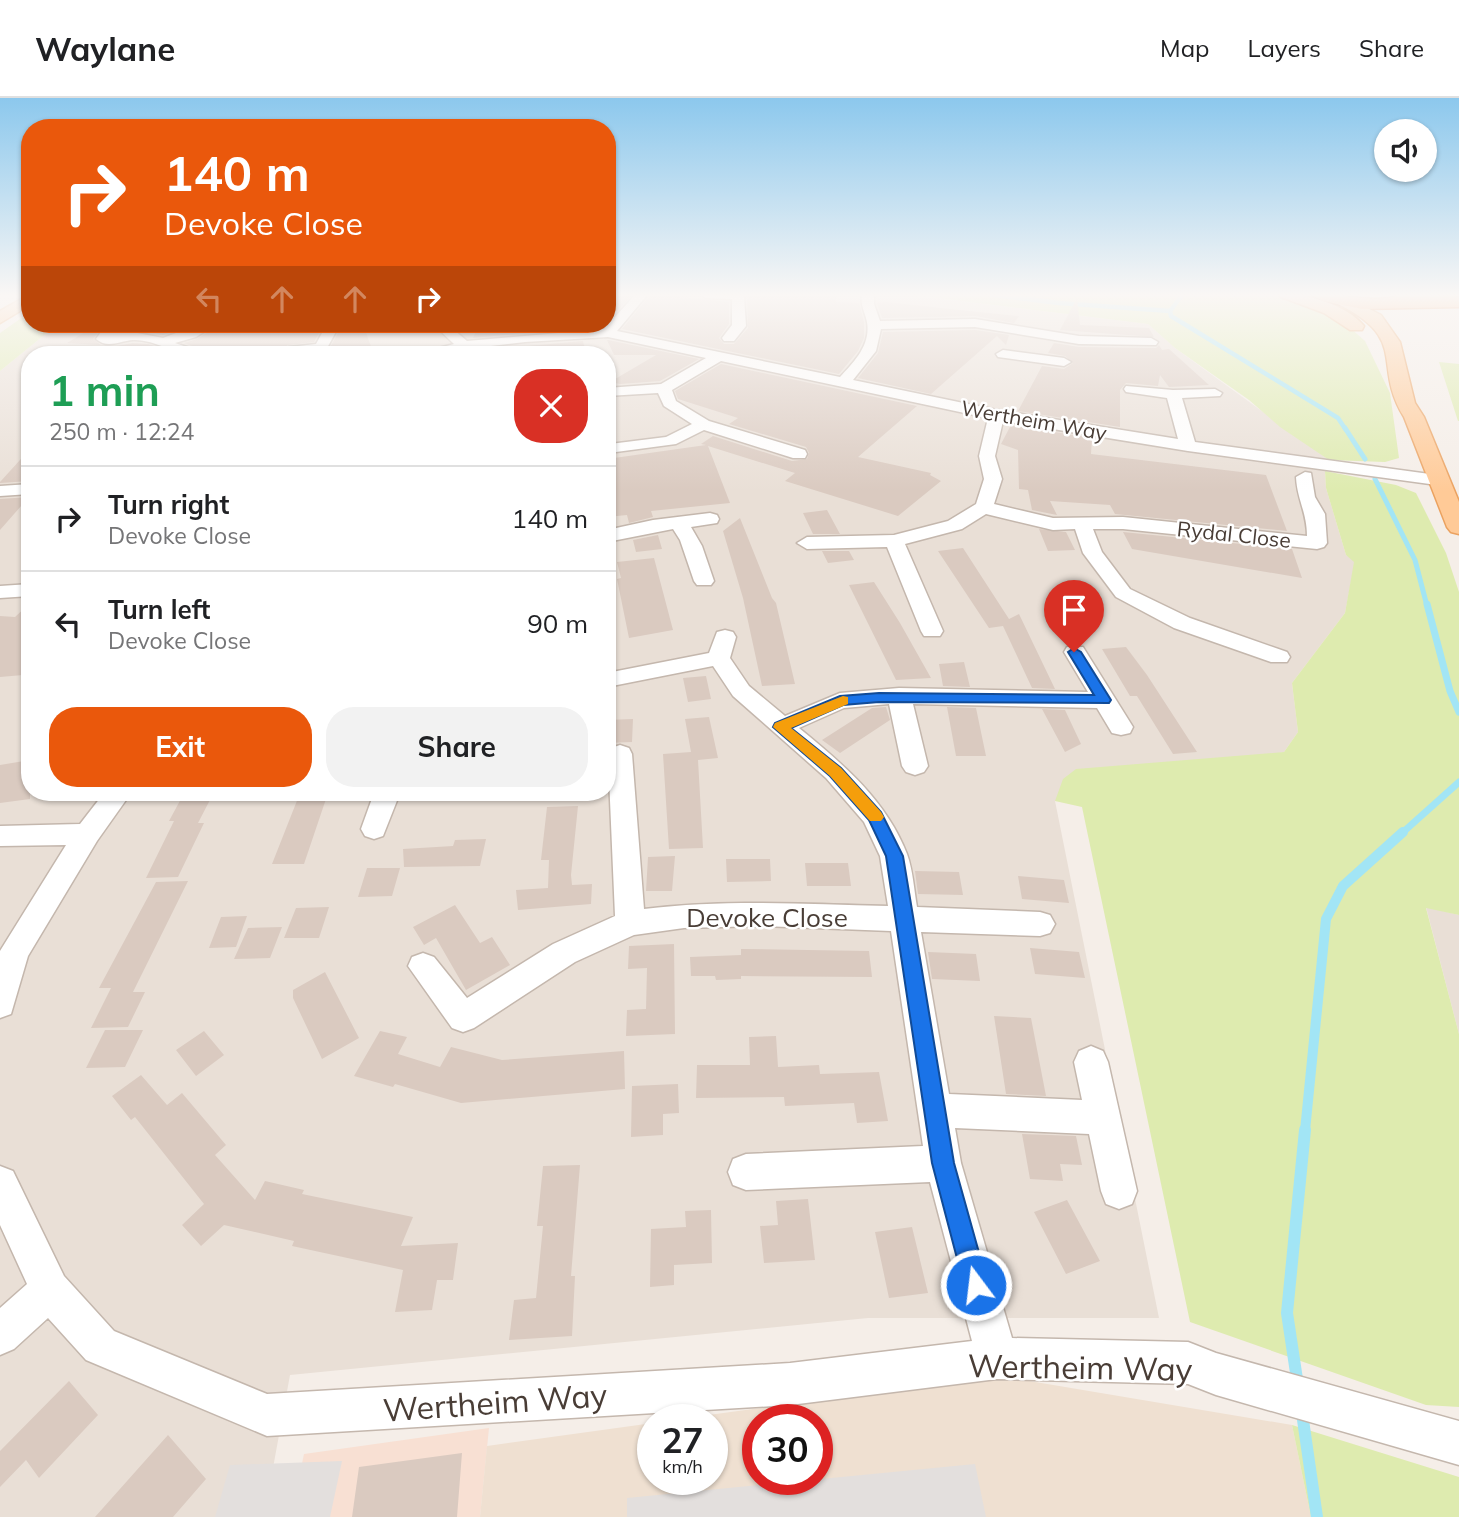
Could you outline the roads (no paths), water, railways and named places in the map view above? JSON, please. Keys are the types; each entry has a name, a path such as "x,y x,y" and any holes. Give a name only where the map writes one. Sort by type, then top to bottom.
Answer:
{"main road":[{"path":"1384,360 1403,386"},
{"path":"1398,360 1405,403 1413,415 1437,480 1459,527"},
{"path":"1413,360 1424,409 1413,415"}],"street":[{"path":"616,391 664,387 712,360"},
{"name":"Wertheim Way","path":"738,360 997,415 1188,446 1437,480"},
{"path":"842,384 863,360"},
{"path":"1008,360 1064,362"},
{"path":"664,387 669,402 703,424 799,454"},
{"path":"1131,389 1173,394 1215,393"},
{"path":"1173,394 1188,446"},
{"path":"807,543 894,541 955,525 984,507 993,479 987,456 997,415"},
{"path":"616,447 670,441 703,424"},
{"name":"Rydal Close","path":"984,507 1053,524 1123,523 1317,543 1316,514 1306,497 1305,477"},
{"path":"0,491 21,490"},
{"path":"616,534 710,519"},
{"path":"1082,524 1093,553 1123,593 1182,623 1279,657"},
{"path":"679,525 697,551 696,567 704,581"},
{"path":"894,541 932,631"},
{"path":"0,592 21,591"},
{"path":"616,677 722,647 741,691 835,772 875,816 894,856 943,1163 997,1358"},
{"path":"1074,652 1121,727"},
{"path":"780,727 840,701 899,696 1104,700"},
{"path":"899,696 915,766"},
{"path":"616,780 620,754"},
{"path":"616,795 630,923"},
{"path":"0,1004 14,953 87,834 112,801"},
{"path":"374,829 384,801"},
{"path":"0,836 87,834"},
{"name":"Devoke Close","path":"423,966 463,1018 564,953 630,923 684,916 761,914 1040,924"},
{"path":"1091,1062 1119,1191"},
{"path":"934,1110 1103,1118"},
{"path":"746,1172 943,1163"},
{"name":"Wertheim Way","path":"0,1184 50,1290 100,1346 267,1415 790,1384 997,1358 1188,1363 1268,1389 1459,1443"},
{"path":"0,1335 50,1290"}],"waterway":[{"path":"1243,360 1338,418 1346,430"},
{"path":"1345,428 1365,459"},
{"path":"1375,479 1415,560 1427,606"},
{"path":"1427,604 1450,691 1459,712"},
{"path":"1401,834 1459,782"},
{"path":"1305,1131 1326,919 1343,886 1403,832"},
{"path":"1298,1386 1287,1313 1305,1130"},
{"path":"1302,1413 1317,1517"}]}
